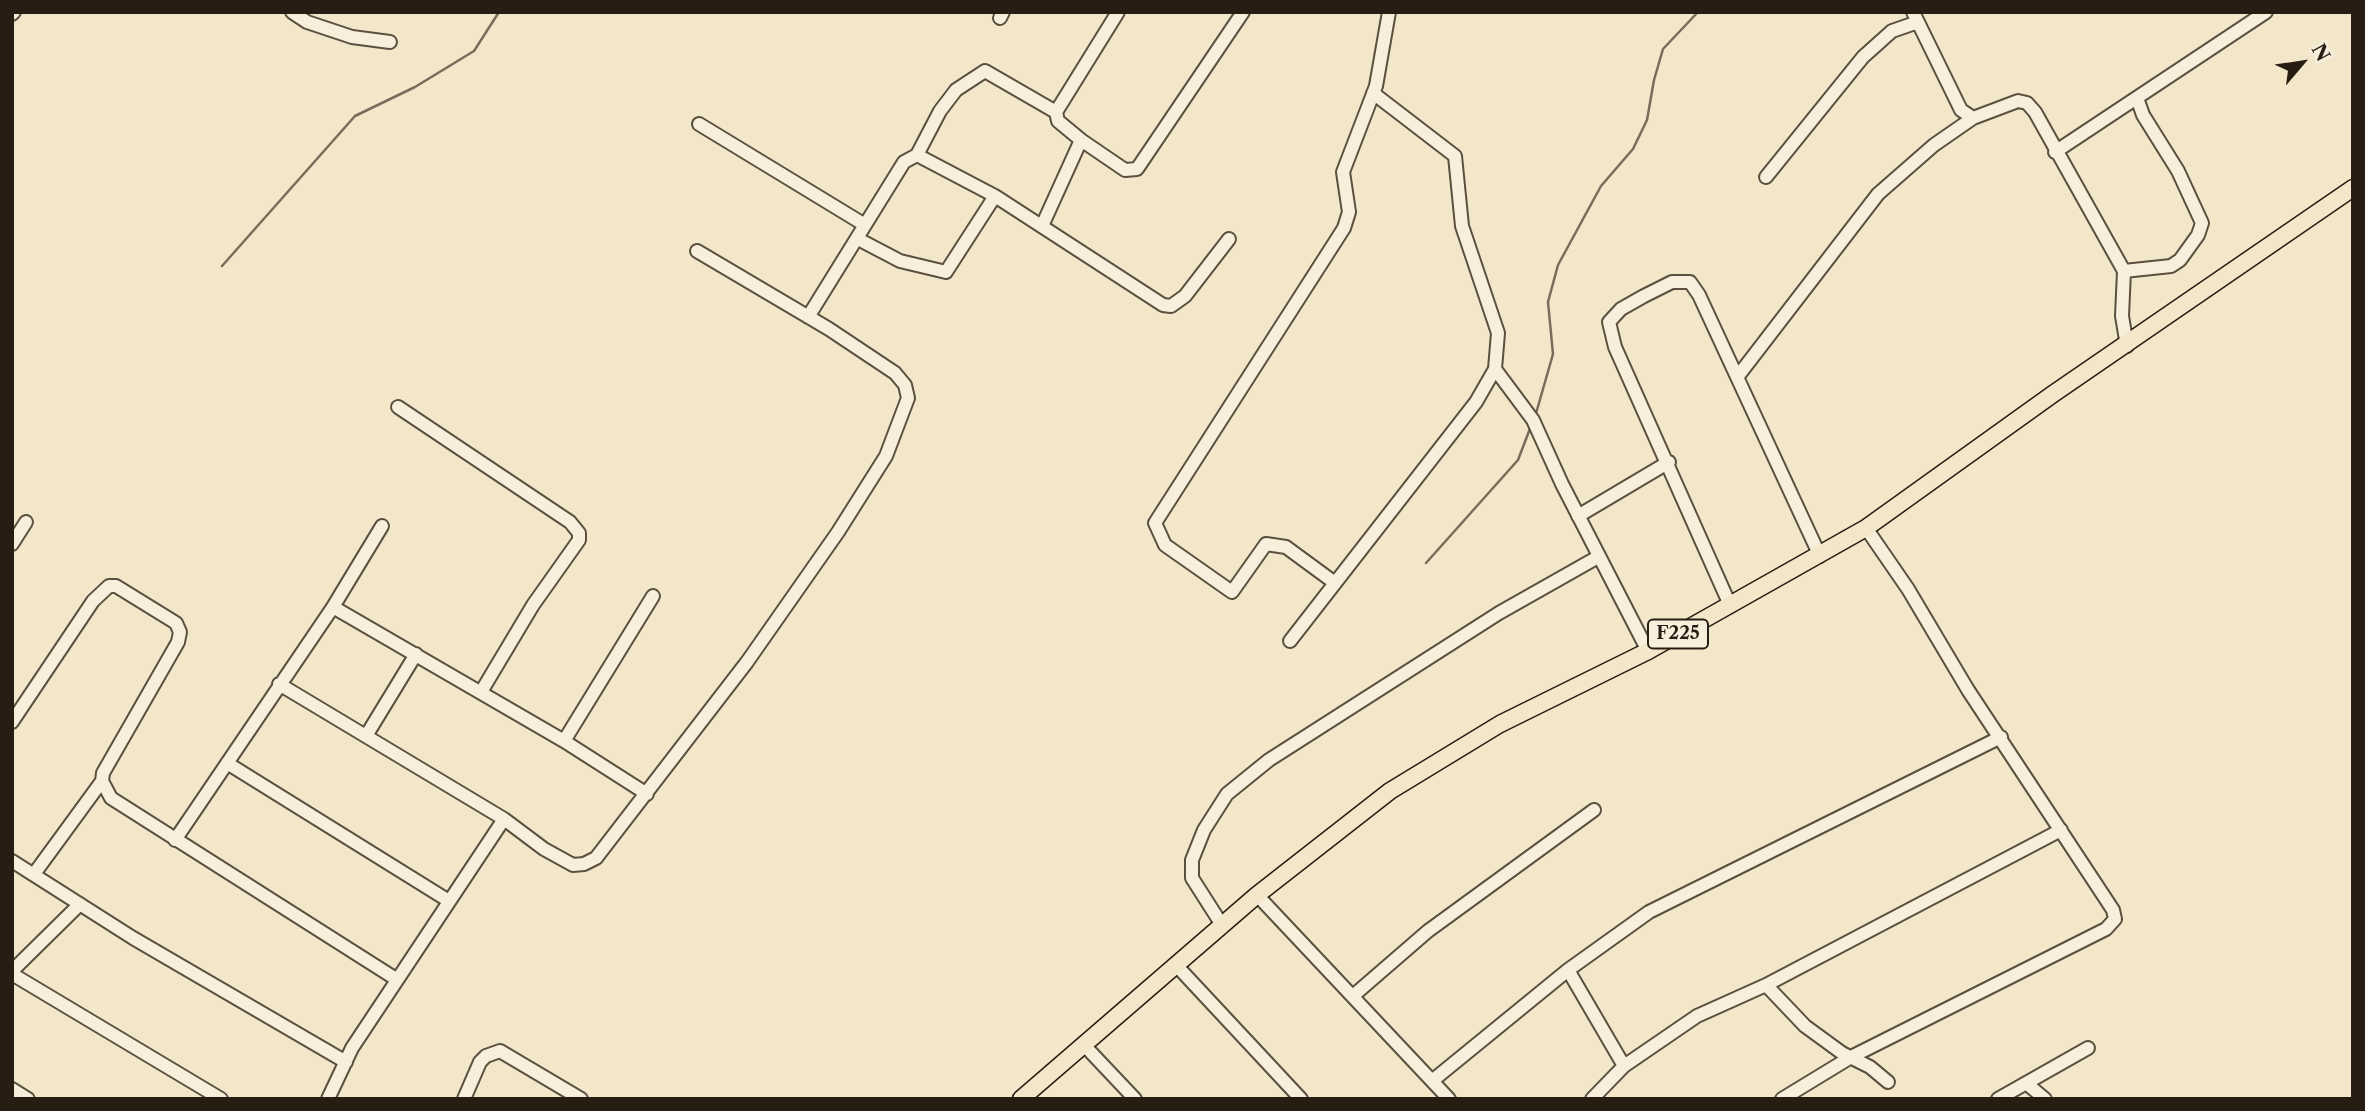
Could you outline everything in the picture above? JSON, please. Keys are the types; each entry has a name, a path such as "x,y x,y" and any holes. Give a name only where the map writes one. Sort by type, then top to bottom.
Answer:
{"main road":[{"name":"F225","path":"1021,1099 1257,895 1369,806 1448,754 1500,724 1648,651 1866,528 2053,394 2127,346 2353,188"}],"street":[{"path":"292,12 307,22 352,37 390,42"},
{"path":"1055,112 1118,12"},
{"path":"808,317 904,163 917,155 940,111 956,90 985,71 1055,112 1058,121 1125,170 1137,169 1243,12"},
{"path":"1335,583 1286,547 1266,544 1233,592 1165,545 1155,523 1344,228 1349,212 1343,172 1373,93 1389,12"},
{"path":"2055,152 2266,12"},
{"path":"1766,177 1863,57 1892,31 1915,17 1950,94 1961,110 1973,118"},
{"path":"1290,641 1476,402 1495,369 1498,333 1462,226 1455,156 1373,93"},
{"path":"2124,271 2171,265 2180,260 2198,235 2202,223 2178,171 2143,115 2137,98"},
{"path":"1738,376 1878,194 1934,145 1973,118 2018,101 2027,103 2117,254 2124,271 2122,316 2127,346"},
{"path":"699,124 865,225"},
{"path":"1042,226 1081,140"},
{"path":"917,155 995,196 1163,305 1171,306 1185,296 1229,239"},
{"path":"858,239 900,261 946,272 995,196"},
{"path":"279,684 504,819 544,849 573,865 584,864 596,858 747,662 838,532 886,456 908,398 905,385 895,373 697,251"},
{"path":"1730,605 1615,347 1609,322 1621,309 1672,282 1690,282 1738,376 1819,556"},
{"path":"1495,369 1533,420 1598,557 1648,651"},
{"path":"398,407 570,522 579,533 579,540 533,604 481,692"},
{"path":"1578,516 1669,463"},
{"path":"12,544 26,522"},
{"path":"175,840 333,607 382,526"},
{"path":"1782,1099 1851,1057 2106,929 2115,919 2113,910 1968,690 1909,589 1866,528"},
{"path":"1223,925 1192,878 1192,860 1204,830 1227,794 1269,760 1487,620 1598,557"},
{"path":"12,722 93,601 108,586 116,586 170,617 180,632 178,642 103,773 102,781 34,874"},
{"path":"564,741 653,596"},
{"path":"333,607 564,741 647,794"},
{"path":"366,736 416,654"},
{"path":"1432,1081 1569,970 1649,912 2001,737"},
{"path":"227,763 449,901"},
{"path":"102,781 111,798 396,979"},
{"path":"1354,995 1428,931 1594,810"},
{"path":"328,1099 346,1062 396,979 504,819"},
{"path":"1592,1099 1624,1066 1697,1016 1766,985 2061,830"},
{"path":"12,861 346,1062"},
{"path":"1257,895 1449,1099"},
{"path":"80,904 12,973 221,1099"},
{"path":"1176,965 1301,1099"},
{"path":"1569,970 1624,1066"},
{"path":"1766,985 1805,1026 1851,1057 1870,1066 1888,1082"},
{"path":"1084,1045 1135,1099"},
{"path":"1998,1099 2088,1048"},
{"path":"464,1099 480,1062 493,1052 500,1051 581,1099"},
{"path":"2026,1083 2045,1099"},
{"path":"12,1090 28,1099"}],"waterway":[{"path":"222,266 355,116 415,87 474,51 499,12"},
{"path":"1535,417 1553,354 1548,302 1558,265 1601,186 1633,149 1647,120 1663,49 1698,12"},
{"path":"1426,563 1518,460 1531,426"}]}
